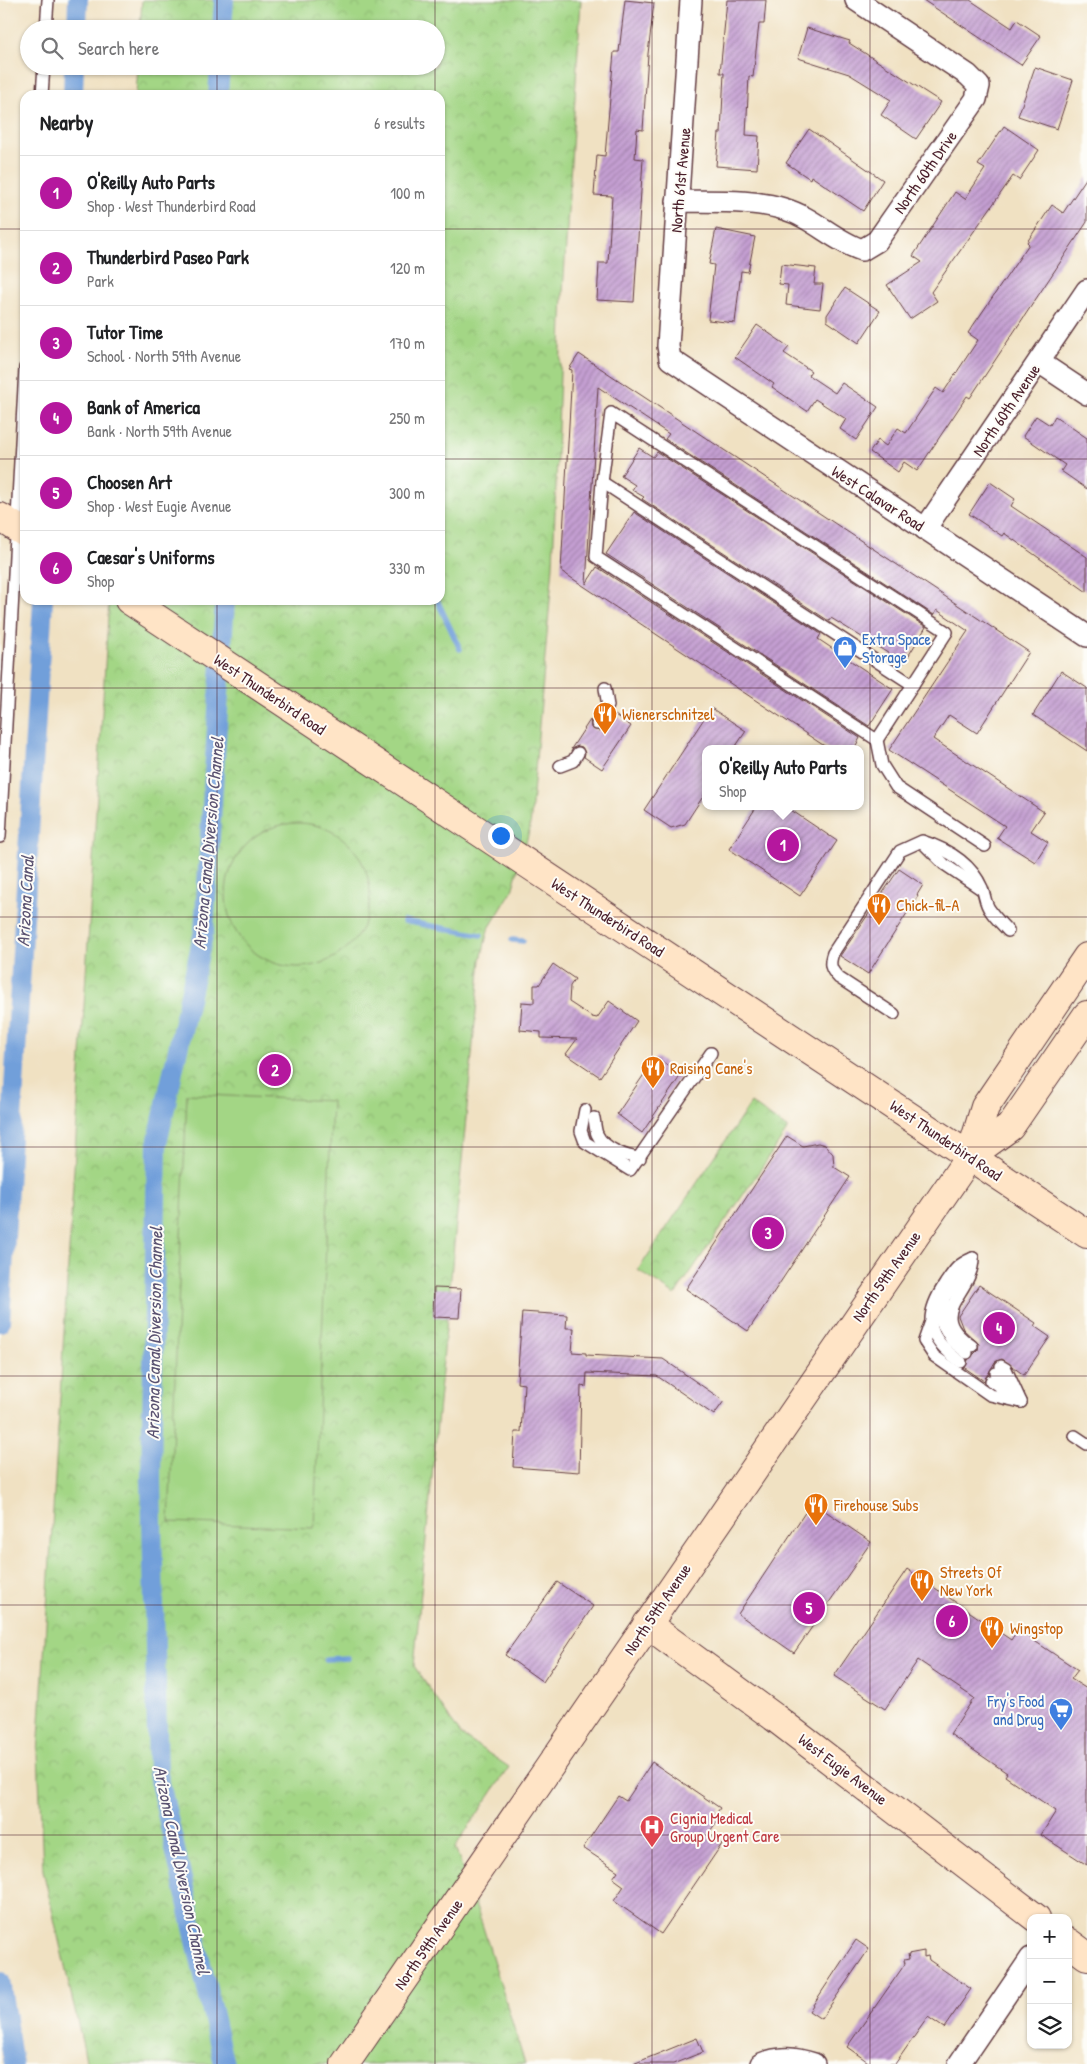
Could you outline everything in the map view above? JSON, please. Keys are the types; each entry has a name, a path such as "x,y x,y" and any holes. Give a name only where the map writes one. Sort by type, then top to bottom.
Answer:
{"main road":[{"name":"West Thunderbird Road","path":"137,605 1087,1234"},
{"name":"North 59th Avenue","path":"345,2064 970,1156 985,1107 1087,956"},
{"name":"North 59th Avenue","path":"970,1156 1010,1128 1087,1015"},
{"name":"West Eugie Avenue","path":"647,1624 774,1717 1031,1914"},
{"path":"1072,1945 1087,1956"}],"street":[{"name":"North 61st Avenue","path":"670,359 668,346 691,0"},
{"name":"North 60th Drive","path":"677,201 757,204 785,209 809,220 848,246 862,250 877,241 976,99 978,86 968,75 856,0"},
{"name":"North 60th Avenue","path":"925,529 1087,290"},
{"name":"West Calavar Road","path":"670,359 1087,636"},
{"path":"1038,362 1087,394"},
{"path":"959,2064 1030,1959"},
{"path":"761,2064 778,2058 791,2058 814,2064"}],"lane":[{"path":"47,20 48,0"},
{"path":"42,90 43,75"},
{"path":"877,740 596,556 602,482 611,413 946,632 877,740 882,765 896,787 985,846"},
{"path":"0,837 14,526 20,440"},
{"path":"602,482 913,685"},
{"path":"597,724 608,706 605,688"},
{"path":"560,766 573,761 578,753"},
{"path":"894,1014 839,978 832,972 829,963 834,952 900,851 922,842 939,847 961,861 975,874 989,909 1008,931"},
{"path":"589,1114 597,1136 606,1144 628,1157 640,1158 711,1052"},
{"path":"930,1324 934,1336 943,1349 967,1353 949,1319 951,1308 957,1295 973,1271 973,1258 959,1264 940,1291 932,1308 930,1324 924,1341 934,1356 990,1395 1021,1402"},
{"path":"1006,1369 1021,1402 996,1374 1006,1369"},
{"path":"1075,1436 1087,1444"}],"green space":[{"path":"142,0 581,0 563,293 553,566 530,828 512,891 488,930 481,960 414,1666 461,1735 509,1767 455,1847 483,1927 525,2064 87,2064 43,1870 38,1754 109,605 445,605 445,90 136,90 137,75 445,75 445,20 141,20"},
{"path":"298,823 326,828 349,844 365,867 370,895 365,923 349,946 326,962 298,967 270,962 247,946 231,923 226,895 231,867 247,844 270,828"},
{"path":"187,1094 332,1101 314,1528 169,1522"},
{"path":"751,1103 788,1129 675,1295 638,1270"}],"building":[{"path":"625,0 654,3 648,54 643,130 637,129 635,158 643,159 634,302 597,300 599,263 608,263 612,196 594,195 597,155 605,156 614,52 619,52"},
{"path":"727,0 766,0 764,24 759,24 753,77 749,76 746,135 759,136 757,169 716,166 719,133 721,133 724,73 720,73"},
{"path":"923,0 970,0 1012,28 1017,20 1041,36 1021,65"},
{"path":"807,28 850,41 849,43 941,102 916,139 881,115 891,100 849,74 798,58"},
{"path":"1035,67 1073,80 1057,129 1018,116"},
{"path":"1004,126 1039,150 1019,180 1013,176 931,292 937,301 910,319 887,285 922,262 913,256 955,192 965,199 985,169 978,165"},
{"path":"809,129 883,180 863,211 811,176 810,179 786,163"},
{"path":"1087,177 1087,222 970,398 967,396 917,471 904,462 898,472 870,452 878,440 886,446 898,428 906,433 936,388 943,393 978,340 968,333 1029,244 1027,242 1052,205 1063,213"},
{"path":"716,229 755,237 748,272 741,271 735,323 708,320 714,265 709,264"},
{"path":"781,264 816,268 814,284 823,284 820,309 786,305 788,285 779,284"},
{"path":"845,288 880,311 859,343 827,321 827,315"},
{"path":"757,325 789,347 784,353 811,371 808,375 835,393 842,383 878,407 856,440 840,429 846,419 815,399 807,411 772,387 774,384 735,357"},
{"path":"579,354 1029,652 977,733 949,715 933,739 1044,812 1031,831 1048,842 1035,862 997,838 1005,826 889,750 968,631 937,610 934,615 665,439 669,434 598,387 586,584 597,567 860,738 856,745 823,745 561,571 572,370 569,369"},
{"path":"1036,416 1050,425 1055,416 1087,438 1087,489 1061,471 1065,465 1023,436"},
{"path":"639,448 653,457 657,452 926,627 904,663 831,618 829,621 642,499 644,497 632,490 635,485 621,476"},
{"path":"990,482 1015,499 1011,506 1087,557 1087,592 1004,533 1002,536 969,514"},
{"path":"634,512 821,634 818,639 893,689 869,726 606,554"},
{"path":"1061,671 1087,688 1087,751 1033,715"},
{"path":"711,708 746,731 737,745 702,745 702,798 685,824 671,828 644,810"},
{"path":"612,713 631,726 602,769 584,757 585,753 582,747 578,746 571,749 590,720 591,728 600,731"},
{"path":"754,810 791,810 837,841 800,896 729,849"},
{"name":"Chick-fil-A","path":"899,869 923,885 918,896 868,974 840,956"},
{"path":"553,964 575,979 570,986 569,1002 592,1017 597,1018 609,1001 637,1021 600,1077 566,1054 577,1039 541,1038 541,1032 520,1030 522,1002 534,1003 534,985 539,985"},
{"name":"Raising Cane's","path":"656,1057 681,1075 642,1133 617,1114"},
{"path":"787,1136 803,1146 818,1143 825,1145 833,1154 834,1167 850,1177 748,1331 686,1289"},
{"path":"979,1285 1036,1323 1034,1326 1050,1337 1024,1375 1002,1359 995,1362 984,1381 965,1368 968,1360 978,1350 979,1344 963,1329 958,1316"},
{"path":"434,1288 461,1289 459,1318 433,1317"},
{"path":"522,1312 567,1315 566,1328 574,1328 572,1352 586,1353 586,1355 663,1359 724,1401 714,1415 657,1376 587,1373 586,1387 581,1386 579,1472 513,1467 515,1432 521,1432 524,1384 517,1383"},
{"path":"812,1502 871,1542 794,1653 738,1614"},
{"path":"907,1569 1011,1640 1018,1630 1078,1670 1071,1679 1087,1689 1087,1865 1041,1835 1056,1811 1005,1776 1007,1773 950,1734 974,1698 918,1660 885,1709 834,1676"},
{"path":"557,1582 593,1606 543,1682 505,1655"},
{"name":"Cignia Medical Group Urgent Care","path":"652,1762 720,1808 714,1817 718,1820 708,1834 722,1844 661,1934 614,1901 624,1886 613,1878 618,1871 583,1848 618,1796 626,1801"},
{"path":"856,1940 869,1949 821,2019 809,2011"},
{"path":"924,1951 924,1957 928,1956 929,1960 971,1989 944,2028 928,2017 895,2064 871,2064 847,2047 905,1964 904,1960 909,1959 908,1954"},
{"path":"697,2038 703,2052 673,2064 633,2064"}],"waterway":[{"path":"77,20 78,0"},
{"name":"Arizona Canal Diversion Channel","path":"223,20 224,0"},
{"path":"73,90 74,75"},
{"name":"Arizona Canal Diversion Channel","path":"218,90 219,75"},
{"name":"Arizona Canal","path":"0,1322 43,605"},
{"name":"Arizona Canal Diversion Channel","path":"224,2064 158,1774 151,1478 157,1144 204,931 225,605"},
{"path":"439,605 460,649"},
{"path":"404,921 481,935"},
{"path":"512,940 523,941"},
{"path":"326,1659 348,1658"},
{"name":"Arizona Canal","path":"0,1981 13,2064"}],"place":[{"name":"Extra Space Storage","path":"845,669"},
{"name":"Wienerschnitzel","path":"605,735"},
{"name":"O'Reilly Auto Parts","path":"783,845"},
{"name":"Chick-fil-A","path":"879,926"},
{"name":"Thunderbird Paseo Park","path":"275,1070"},
{"name":"Raising Cane's","path":"653,1089"},
{"name":"Tutor Time","path":"768,1233"},
{"name":"Bank of America","path":"999,1328"},
{"name":"Firehouse Subs","path":"816,1526"},
{"name":"Streets Of New York","path":"922,1602"},
{"name":"Choosen Art","path":"809,1608"},
{"name":"Caesar's Uniforms","path":"952,1621"},
{"name":"Wingstop","path":"992,1649"},
{"name":"Fry's Food and Drug","path":"1061,1731"},
{"name":"Cignia Medical Group Urgent Care","path":"652,1848"}]}
